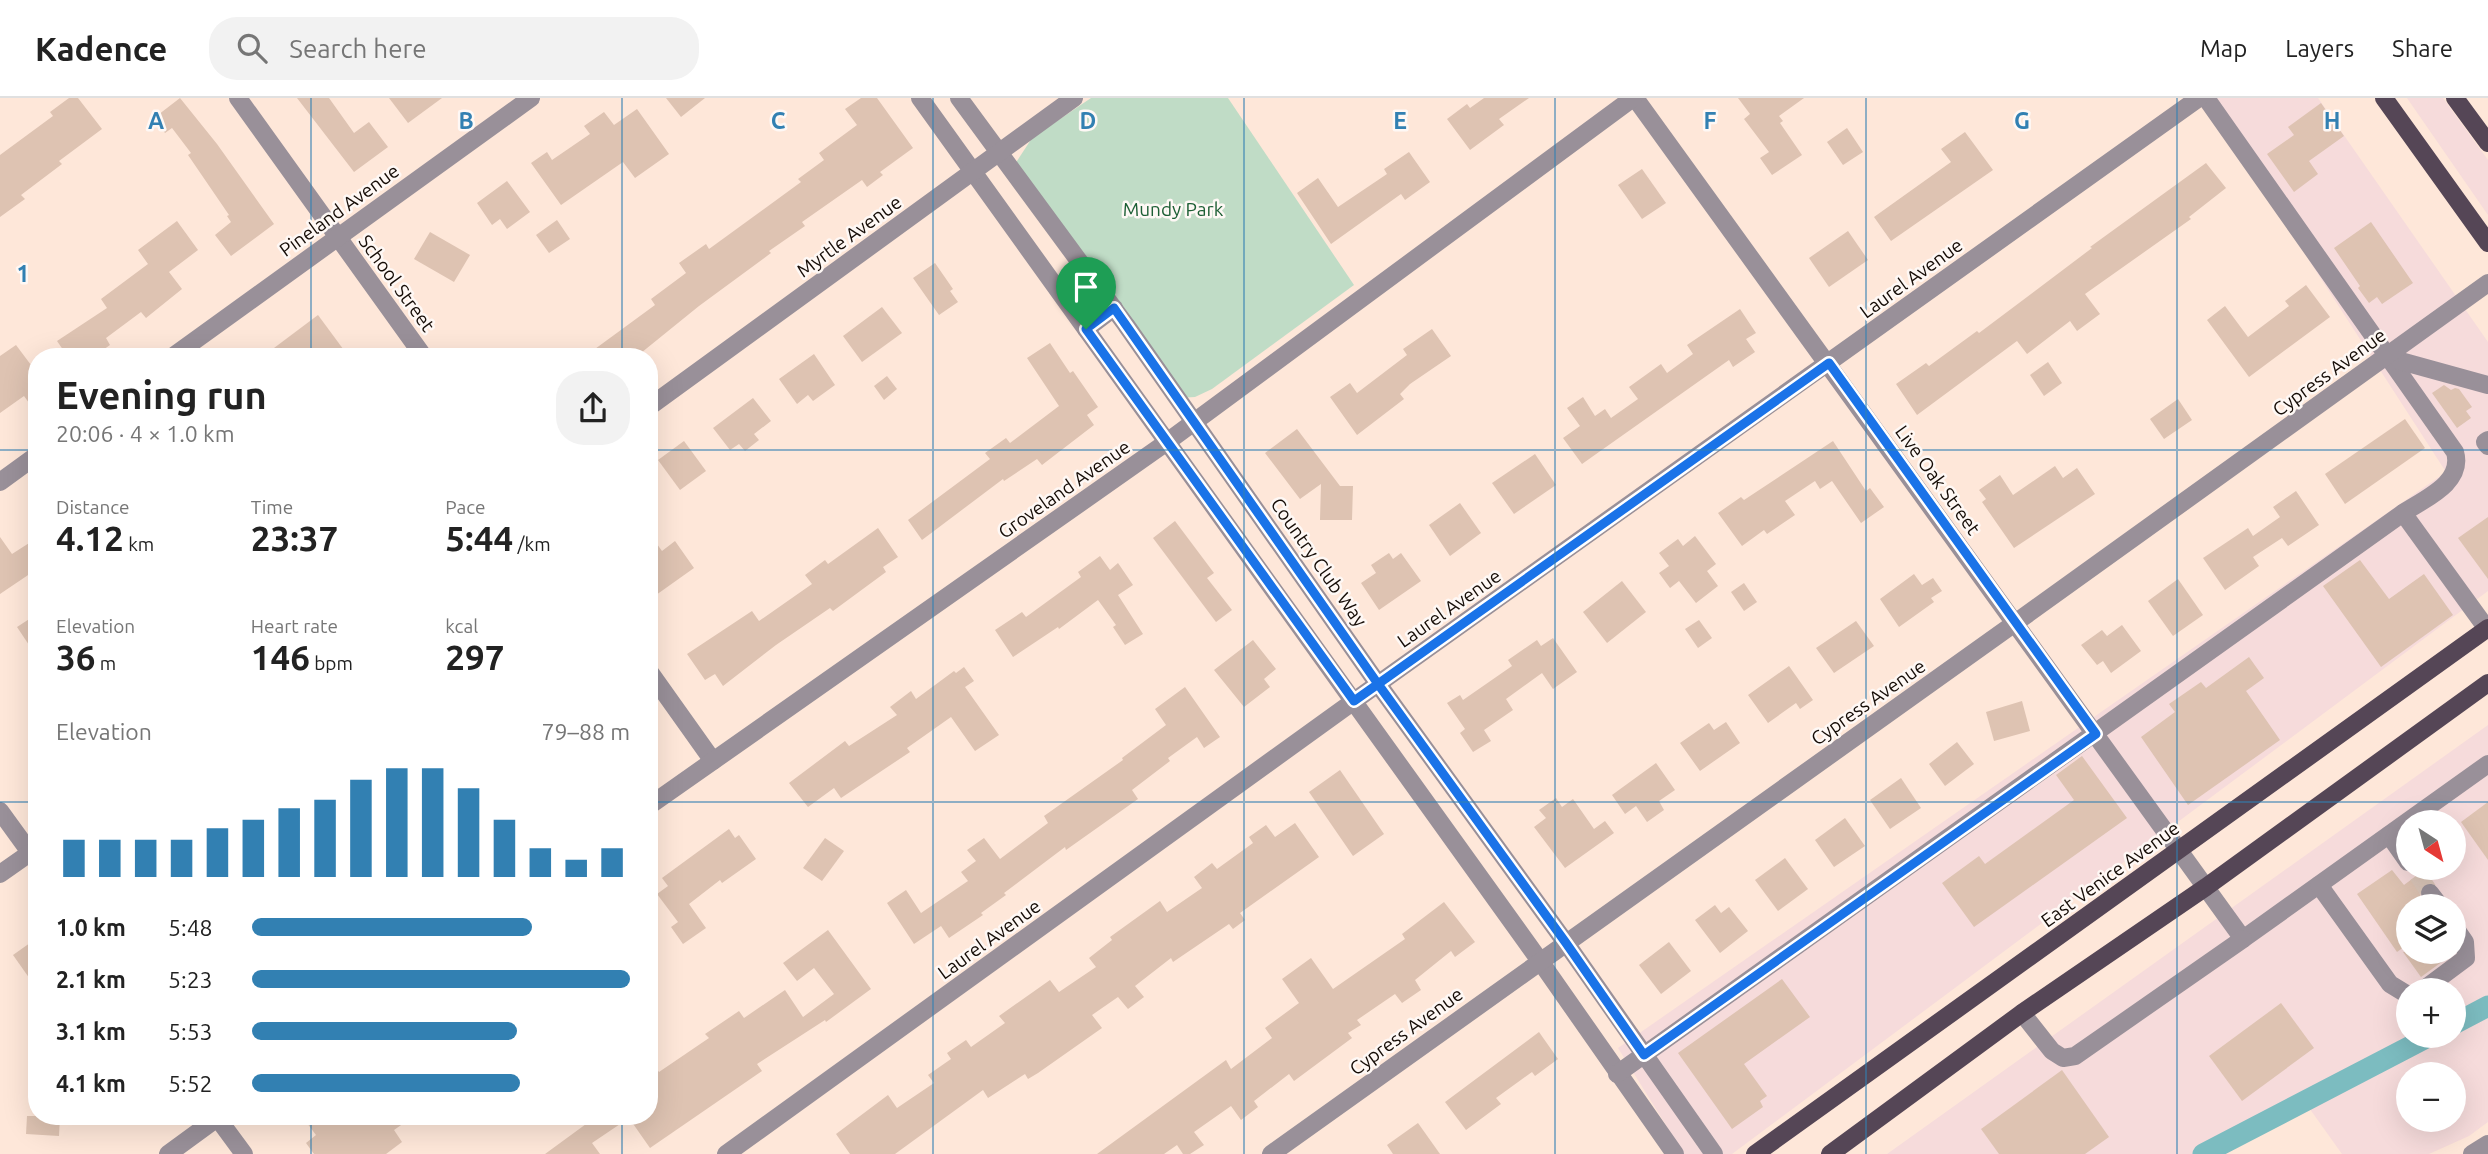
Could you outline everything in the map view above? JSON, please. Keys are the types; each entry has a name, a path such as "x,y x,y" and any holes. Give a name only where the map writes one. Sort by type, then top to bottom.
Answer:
{"main road":[{"path":"2384,98 2488,243"},
{"path":"2455,98 2488,143"},
{"name":"East Venice Avenue","path":"1755,1154 2487,628"},
{"path":"1830,1154 2022,1013 2206,887 2488,683"}],"street":[{"name":"School Street","path":"238,98 418,348"},
{"name":"Pineland Avenue","path":"184,348 531,98"},
{"path":"920,98 1540,961 1675,1154"},
{"name":"Country Club Way","path":"959,98 1114,308 1378,684 1566,943 1714,1154"},
{"name":"Myrtle Avenue","path":"658,400 1074,98"},
{"name":"Live Oak Street","path":"1634,98 1829,363 2243,939"},
{"name":"Groveland Avenue","path":"658,801 1195,422 1634,98"},
{"name":"Laurel Avenue","path":"726,1154 1354,701 2199,98"},
{"path":"1618,1074 2096,734 2283,597 2451,480 2457,461 2452,447 2206,98"},
{"name":"Cypress Avenue","path":"1271,1154 2488,283"},
{"path":"1086,329 1114,308"},
{"path":"2386,357 2488,385"},
{"path":"2488,440 2485,442 2488,446"},
{"path":"0,482 28,462"},
{"path":"2403,513 2487,628"},
{"path":"658,684 713,761"},
{"path":"2022,1013 2052,1051 2063,1058 2074,1056 2488,764"},
{"path":"0,811 28,845"},
{"path":"2389,835 2396,845"},
{"path":"0,874 28,858"},
{"path":"2319,885 2390,984 2396,988"},
{"path":"2439,978 2458,964"},
{"path":"168,1154 207,1125"},
{"path":"224,1125 244,1154"},
{"path":"2472,1154 2488,1144"}],"shaded area":[{"path":"2204,98 2318,98 2488,342 2488,591 1732,1154 1684,1154 1618,1048 2446,472"},
{"path":"2407,98 2443,98 2488,160 2488,215"},
{"path":"2488,725 2488,1122 2469,1136 2429,1154 2342,1154 2307,1105 2297,1101 2221,1154 1887,1154"}],"green space":[{"name":"Mundy Park","path":"1091,98 1228,98 1354,285 1212,389 1195,397 1178,398 1011,170 1032,138"}],"building":[{"path":"69,98 78,98 102,129 59,161 62,164 21,195 25,199 0,217 0,155 53,116 50,112"},
{"path":"180,98 217,144 274,224 231,256 215,235 231,222 227,216 229,215 188,155 191,153 172,128 165,133 154,118"},
{"path":"297,98 329,98 354,133 369,122 388,147 354,172"},
{"path":"389,98 442,98 408,123"},
{"path":"666,98 705,98 681,117"},
{"path":"861,98 877,98 913,148 880,172 883,175 867,187 862,180 802,222 805,226 769,251 771,253 647,348 596,348 655,305 651,299 686,273 679,263 706,244 709,249 801,182 798,179 824,160 819,153 857,125 845,109"},
{"path":"1484,98 1529,98 1499,119 1504,125 1470,150 1447,119 1467,104 1470,108"},
{"path":"1738,98 1804,98 1779,116 1783,121 1780,123 1802,155 1772,175 1760,158 1769,152 1744,119 1750,114"},
{"path":"2321,103 2344,136 2309,161 2318,174 2294,192 2267,154 2294,135 2288,127"},
{"path":"637,109 669,154 635,178 623,162 561,205 531,163 547,152 552,160 590,134 584,126 604,112 614,125"},
{"path":"1847,128 1863,152 1843,165 1827,142"},
{"path":"1965,132 1993,170 1891,241 1874,217 1951,162 1941,149"},
{"path":"1409,152 1430,182 1405,200 1401,194 1331,244 1297,193 1318,178 1338,207 1387,174 1384,169"},
{"path":"2206,163 2226,188 2189,217 2191,219 2085,294 2100,314 2077,331 2070,321 2027,354 2017,341 1917,415 1896,384 1926,363 1929,366 1977,331 1979,333 2092,248 2090,247"},
{"path":"1642,169 1666,203 1642,219 1618,185"},
{"path":"507,181 530,212 507,229 500,219 492,225 477,203"},
{"path":"557,220 570,239 549,253 536,235"},
{"path":"177,221 198,250 169,272 182,289 146,318 141,312 106,338 110,345 106,348 62,348 57,341 107,308 101,299 148,264 138,250"},
{"path":"2371,222 2413,283 2382,304 2377,297 2369,303 2334,248"},
{"path":"1848,231 1868,260 1829,287 1809,258"},
{"path":"430,232 470,255 454,282 414,259"},
{"path":"935,263 953,289 950,291 958,302 939,315 913,278"},
{"path":"2306,285 2330,317 2249,377 2207,320 2225,306 2248,337 2289,306 2285,301"},
{"path":"882,307 902,333 862,362 843,336"},
{"path":"1740,309 1756,333 1746,339 1755,352 1733,367 1729,360 1582,464 1563,438 1580,426 1567,408 1583,397 1595,416 1605,409 1611,418 1638,399 1629,387 1661,364 1667,373 1693,354 1687,345"},
{"path":"318,315 342,348 274,348"},
{"path":"1432,329 1451,356 1410,384 1400,394 1404,399 1357,435 1330,397 1350,383 1357,393 1407,355 1403,349"},
{"path":"1050,343 1098,407 1087,415 1094,425 1042,465 1037,459 1004,481 1003,479 922,540 908,520 990,459 985,453 1006,438 1010,443 1059,406 1027,358"},
{"path":"16,345 28,361 28,402 24,396 0,413 0,356"},
{"path":"814,354 835,385 813,401 808,395 797,404 779,379"},
{"path":"2048,362 2062,383 2044,396 2030,375"},
{"path":"887,376 897,389 884,400 874,386"},
{"path":"2444,385 2451,390 2459,389 2472,407 2466,411 2471,418 2457,428 2432,393"},
{"path":"753,398 771,421 754,434 759,440 745,451 739,444 730,450 713,428"},
{"path":"2178,399 2192,420 2164,439 2150,419"},
{"path":"2405,419 2425,448 2345,504 2325,474"},
{"path":"1297,429 1340,486 1353,486 1352,520 1320,520 1321,484 1300,499 1265,453"},
{"path":"684,441 706,471 680,490 658,460"},
{"path":"1833,441 1866,491 1870,488 1884,507 1861,523 1832,481 1820,489 1815,481 1785,501 1795,515 1767,534 1764,530 1742,546 1718,513 1741,497 1744,500"},
{"path":"1535,454 1556,485 1514,514 1492,483"},
{"path":"2055,466 2063,478 2077,468 2095,494 2014,548 1982,502 1986,499 1979,490 2000,475 2013,495"},
{"path":"2296,491 2319,525 2288,546 2282,538 2253,557 2259,566 2225,590 2203,558 2248,528 2253,536 2280,517 2273,507"},
{"path":"1460,503 1481,533 1450,556 1429,525"},
{"path":"2488,517 2488,579 2458,538"},
{"path":"1175,521 1214,573 1207,578 1232,610 1216,622 1153,538"},
{"path":"878,528 898,557 883,567 886,572 833,611 830,608 776,645 723,686 715,674 705,680 687,654 752,611 759,621 812,584 805,575 825,560 828,564"},
{"path":"1695,536 1716,564 1707,571 1718,586 1696,603 1679,581 1670,588 1659,573 1669,566 1659,553 1678,539 1683,546"},
{"path":"0,537 12,554 28,544 28,575 0,594"},
{"path":"675,541 694,568 658,594 658,545 662,551"},
{"path":"1389,553 1393,559 1401,553 1421,581 1379,610 1361,583 1376,573 1371,565"},
{"path":"1100,556 1110,570 1118,563 1133,585 1118,595 1143,634 1125,645 1113,627 1116,625 1098,600 1059,629 1058,627 1013,657 995,630 1022,612 1026,617 1081,577 1078,572"},
{"path":"2360,560 2389,599 2424,574 2453,615 2381,667 2323,586"},
{"path":"1914,574 1922,585 1933,578 1942,591 1931,598 1934,602 1899,627 1880,599"},
{"path":"2178,579 2203,615 2173,636 2148,601"},
{"path":"1622,581 1646,612 1607,643 1583,612"},
{"path":"1744,583 1757,602 1744,611 1731,592"},
{"path":"28,620 28,644 17,627"},
{"path":"1699,620 1712,638 1698,648 1685,629"},
{"path":"1856,621 1874,646 1834,673 1816,648"},
{"path":"2122,625 2141,651 2111,673 2103,661 2097,665 2081,645 2102,630 2107,636"},
{"path":"1553,638 1577,672 1553,689 1542,673 1506,699 1513,710 1484,730 1491,741 1473,752 1460,733 1465,729 1447,703 1460,695 1463,700 1512,666 1508,660 1537,640 1541,646"},
{"path":"1253,640 1276,669 1264,679 1270,687 1244,707 1214,670"},
{"path":"2249,657 2264,678 2246,691 2280,740 2188,805 2141,737 2175,712 2169,704 2201,682 2206,688"},
{"path":"1789,666 1813,700 1800,709 1796,703 1768,723 1748,695"},
{"path":"964,667 974,681 965,687 999,735 975,751 951,717 907,748 910,752 841,798 834,788 808,807 789,783 845,741 849,746 897,715 890,707 911,691 916,699 954,671 956,673"},
{"path":"1185,687 1220,737 1204,748 1197,737 1168,758 1170,761 1132,790 1138,799 1066,850 1065,847 1004,893 1006,895 981,913 983,915 949,938 941,926 914,944 887,903 906,890 921,913 968,881 961,872 976,861 967,850 984,838 1000,859 1048,823 1044,816 1123,760 1122,758 1166,725 1155,709"},
{"path":"2022,701 2030,731 1994,741 1986,712"},
{"path":"1726,722 1740,743 1700,771 1680,743 1709,723 1714,730"},
{"path":"1957,742 1974,764 1945,786 1929,764"},
{"path":"2082,756 2127,818 1974,927 1942,883 1979,856 1985,864 2074,800 2056,775"},
{"path":"1656,763 1675,790 1659,801 1664,810 1647,822 1636,806 1625,814 1612,795"},
{"path":"1340,770 1384,834 1353,856 1309,792"},
{"path":"1901,778 1921,808 1890,829 1870,800"},
{"path":"1556,798 1562,807 1573,799 1594,829 1605,821 1614,833 1565,868 1534,827 1546,818 1539,810"},
{"path":"2488,802 2488,860 2466,829 2466,818"},
{"path":"1845,818 1865,846 1834,867 1815,840"},
{"path":"1295,823 1319,857 1240,913 1245,920 1233,929 1229,924 1173,962 1171,958 1135,986 1144,997 1128,1009 1118,997 1092,1015 1102,1028 1028,1079 1025,1074 988,1098 983,1090 895,1154 850,1154 836,1134 888,1095 897,1108 934,1083 928,1075 951,1059 947,1053 966,1040 971,1047 1005,1023 999,1016 1050,980 1059,992 1096,967 1089,958 1112,940 1110,937 1160,901 1167,912 1202,888 1194,877 1212,863 1217,869 1253,843 1249,837 1266,825 1275,837"},
{"path":"729,829 735,838 739,835 756,859 722,883 720,880 689,904 706,928 683,944 671,927 678,922 658,895 668,886 662,878"},
{"path":"825,838 844,851 822,881 803,868"},
{"path":"1785,858 1808,889 1778,911 1755,880"},
{"path":"2392,870 2396,880 2400,880 2404,885 2411,880 2427,882 2419,889 2420,894 2396,894 2396,951 2357,894"},
{"path":"1444,902 1475,942 1455,957 1451,951 1415,980 1421,990 1402,1003 1395,994 1357,1020 1361,1025 1348,1033 1352,1038 1294,1081 1289,1074 1254,1101 1258,1107 1241,1120 1231,1106 1194,1132 1204,1145 1190,1154 1183,1154 1177,1145 1164,1154 1097,1154 1226,1060 1231,1069 1272,1038 1265,1028 1299,1003 1282,979 1311,958 1333,989 1405,939 1402,934"},
{"path":"1715,905 1721,913 1729,907 1748,931 1720,953 1695,920"},
{"path":"828,930 871,989 826,1022 825,1020 757,1064 762,1071 650,1148 634,1125 658,1125 658,1071 709,1038 705,1034 739,1011 744,1018 785,990 803,1017 834,994 814,968 797,981 783,963"},
{"path":"1669,942 1691,971 1661,994 1639,965"},
{"path":"28,944 28,976 13,955"},
{"path":"2412,964 2439,964 2421,977"},
{"path":"1782,979 1810,1017 1744,1064 1767,1096 1760,1101 1763,1107 1732,1129 1678,1053"},
{"path":"2281,1003 2314,1048 2242,1101 2209,1056"},
{"path":"1539,1032 1558,1059 1535,1076 1532,1072 1496,1098 1501,1104 1466,1130 1445,1102"},
{"path":"2062,1070 2109,1137 2085,1154 1999,1154 1981,1129"},
{"path":"27,1116 28,1125 60,1125 59,1136 26,1134"},
{"path":"1418,1123 1440,1154 1393,1154 1387,1145"},
{"path":"308,1125 401,1125 394,1130 402,1142 386,1154 314,1154 306,1143 316,1135"},
{"path":"585,1125 619,1125 592,1143 600,1154 545,1154"}],"waterway":[{"path":"2466,1018 2488,1006"},
{"path":"2203,1154 2407,1048"}],"tunnel":[{"path":"2421,880 2430,893"}],"route":[{"path":"1086,329 1114,308 1378,684 1829,363 2096,734 1644,1055 1378,684 1354,701 1086,329"}]}
